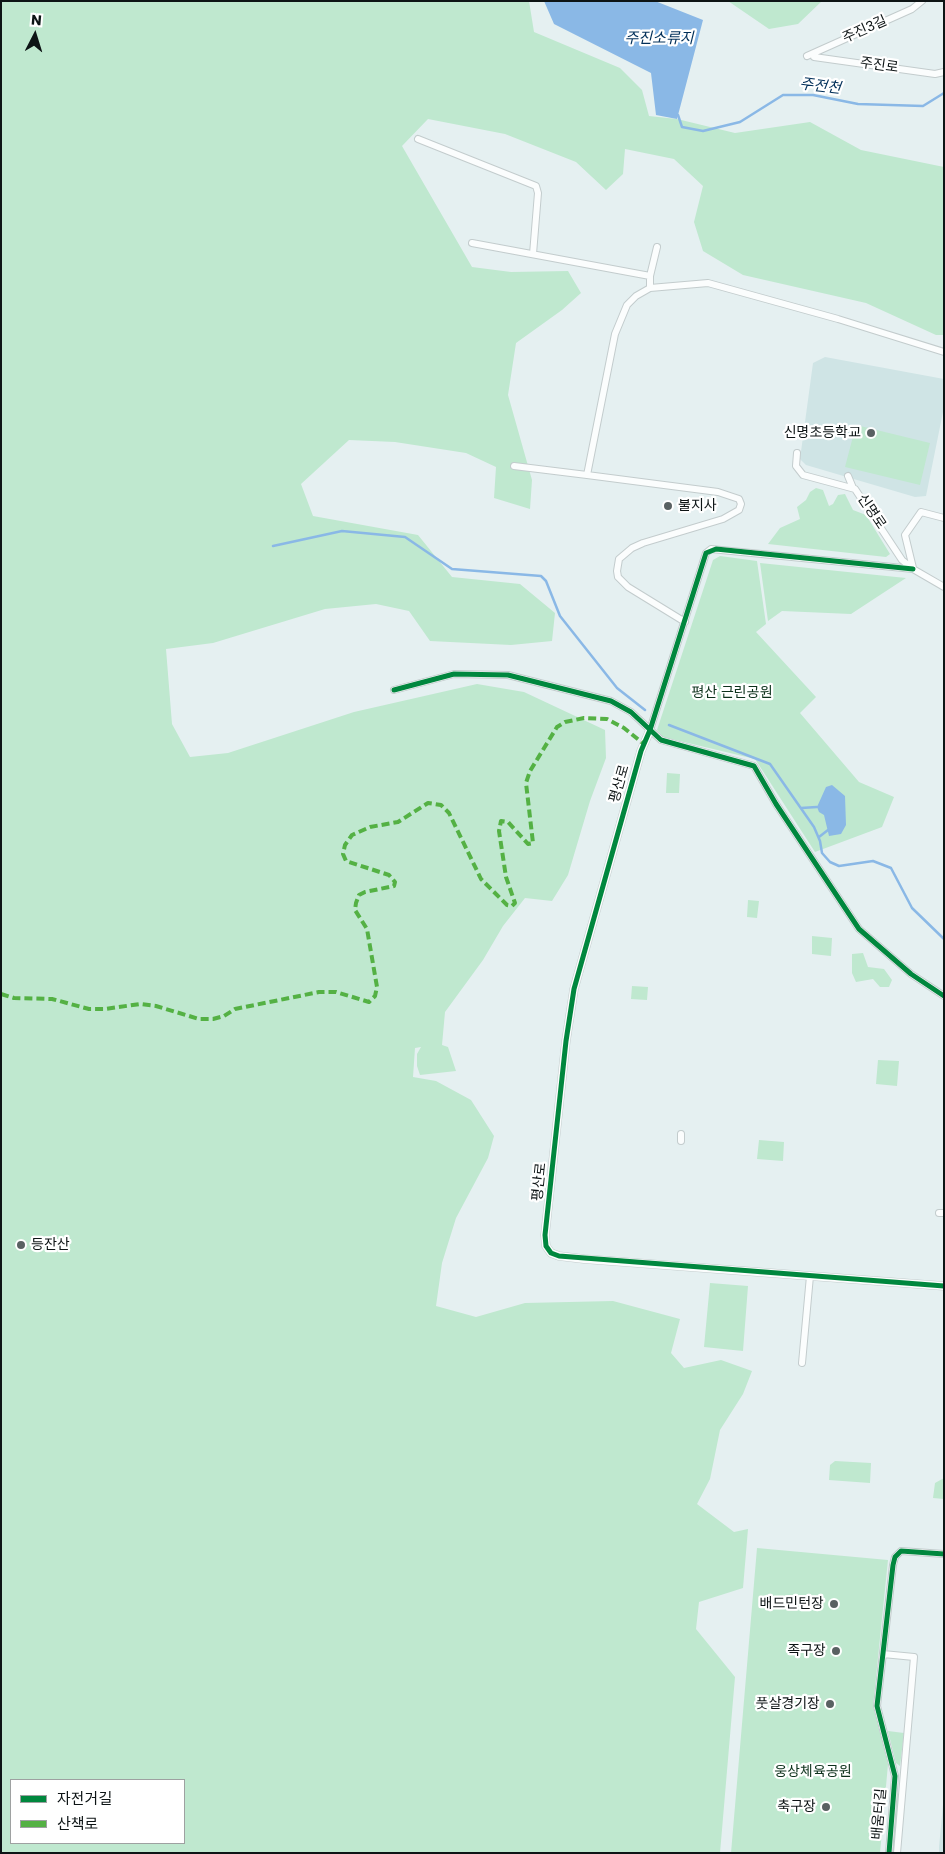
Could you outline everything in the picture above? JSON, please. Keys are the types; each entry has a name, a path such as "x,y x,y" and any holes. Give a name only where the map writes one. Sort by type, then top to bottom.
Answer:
{"street":[{"name":"주진3길","path":"810,57 912,9 922,1"},
{"name":"주진로","path":"810,57 935,74 944,72"},
{"path":"418,139 536,186 538,193 533,254"},
{"path":"472,243 650,276"},
{"path":"650,288 650,276 657,247"},
{"path":"587,475 615,334 627,305 636,296 650,288 708,283 838,319 944,352"},
{"name":"신명로","path":"797,453 796,466 802,475 856,489 902,560 913,569 944,587"},
{"path":"514,466 718,492 739,499 741,504 739,510 723,519 632,548 619,559 618,577 628,587 685,622"},
{"path":"848,476 852,488"},
{"path":"650,730 706,553 710,549 913,569 905,535 921,512 944,518"},
{"path":"394,690 454,674 508,675 611,702 631,712 661,740 754,766 776,804 858,929 911,974 944,996"},
{"name":"평산로","path":"650,730 634,778 574,989 566,1041 546,1246 551,1252 559,1256 944,1286"},
{"path":"802,1363 810,1276"},
{"name":"배움터길","path":"888,1853 895,1776 877,1706 895,1557 901,1551 944,1554"},
{"name":"배움터길","path":"883,1654 914,1657 897,1853"},
{"path":"895,1776 904,1777"}],"shaded area":[{"name":"신명초등학교","path":"825,357 944,379 944,407 926,496 915,497 806,465 800,459 813,363"},
{"path":"944,1794 944,1853 939,1853 939,1847"}],"green space":[{"path":"1,1 529,1 534,32 620,68 642,90 649,116 677,119 735,133 810,122 861,150 944,167 944,335 936,335 866,303 743,275 703,251 694,222 703,186 674,159 625,149 623,174 606,190 576,162 505,134 428,119 402,146 472,267 511,272 568,271 581,293 562,310 516,343 508,395 532,480 530,509 494,498 496,467 466,453 395,442 349,440 301,484 313,516 418,535 452,577 520,584 555,613 552,641 511,645 430,641 409,611 376,604 325,609 213,643 166,649 172,724 190,757 228,753 354,712 477,684 524,692 605,730 606,758 590,801 568,875 552,901 525,898 503,926 483,960 445,1012 442,1045 448,1047 456,1071 420,1075 417,1066 417,1054 421,1047 415,1048 413,1077 436,1081 471,1100 494,1136 488,1158 456,1218 442,1263 436,1306 476,1317 525,1303 613,1301 680,1319 671,1353 684,1368 721,1360 752,1371 743,1394 720,1430 710,1479 697,1504 734,1532 748,1529 743,1588 699,1602 696,1629 735,1677 720,1853 1,1853"},
{"path":"728,1 822,1 798,24 769,29"},
{"path":"856,425 930,443 920,485 845,467"},
{"path":"816,488 823,490 829,506 833,504 838,495 845,494 853,510 866,515 890,554 886,557 768,544 780,528 800,519 797,507"},
{"name":"평산 근린공원","path":"720,556 757,561 766,624 756,632 816,697 800,713 859,782 894,797 882,827 815,852 755,759 663,737 657,730 713,560"},
{"path":"760,563 906,578 851,614 782,611 768,621"},
{"path":"667,773 680,774 679,793 666,793"},
{"path":"748,900 759,901 757,918 747,917"},
{"path":"812,936 832,938 831,956 812,954"},
{"path":"863,953 868,967 884,969 892,980 889,987 880,987 873,979 856,982 852,973 852,954"},
{"path":"632,986 648,987 647,1000 631,999"},
{"path":"878,1060 899,1061 897,1086 876,1084"},
{"path":"759,1140 784,1142 783,1161 757,1159"},
{"path":"710,1283 748,1286 743,1351 704,1347"},
{"path":"835,1461 871,1463 870,1483 829,1480 830,1465"},
{"path":"944,1478 944,1499 933,1498 935,1483"},
{"name":"웅상체육공원","path":"757,1548 888,1560 873,1706 888,1764 880,1853 731,1853"},
{"path":"888,1731 904,1733 900,1766 896,1763"},
{"path":"897,1793 899,1794 895,1853 892,1853"}],"water":[{"name":"주진소류지","path":"544,1 655,1 703,20 677,119 656,115 651,73 554,24"},
{"path":"832,785 845,796 846,825 841,834 829,836 824,815 819,812 817,807 826,787"}],"waterway":[{"name":"주전천","path":"678,115 682,127 703,131 740,122 783,95 813,95 858,104 923,106 944,93"},
{"path":"273,546 342,531 405,537 452,569 541,576 546,581 560,616 617,688 645,710"},
{"path":"669,725 770,764 814,827 820,841 822,853 830,862 839,866 873,861 891,868 912,908 944,939"},
{"path":"801,808 817,807"},
{"path":"819,837 828,830"}],"marked path":[{"path":"1,994 14,998 52,999 89,1009 105,1009 140,1004 156,1006 199,1019 213,1019 224,1016 235,1009 319,992 336,992 369,1002 375,996 377,987 367,929 355,910 356,903 359,895 394,886 395,882 389,875 346,861 343,854 345,845 352,835 370,827 398,822 428,803 441,805 449,813 481,879 507,905 512,906 515,903 506,877 499,831 501,821 508,822 528,844 533,843 526,783 530,771 557,727 565,722 584,718 607,719 624,728 644,744"}],"cycle path":[{"path":"913,569 716,549 706,553 650,730 641,751 574,989 566,1041 545,1235 546,1246 551,1253 559,1256 944,1286"},
{"path":"394,690 454,674 508,675 611,701 631,712 661,740 754,766 776,804 859,929 911,974 944,996"},
{"path":"889,1853 895,1776 877,1706 893,1565 895,1557 901,1551 944,1554"}],"place":[{"name":"신명초등학교","path":"871,433"},
{"name":"불지사","path":"668,506"},
{"name":"등잔산","path":"21,1245"},
{"name":"배드민턴장","path":"834,1604"},
{"name":"족구장","path":"836,1651"},
{"name":"풋살경기장","path":"830,1704"},
{"name":"축구장","path":"826,1807"}]}
